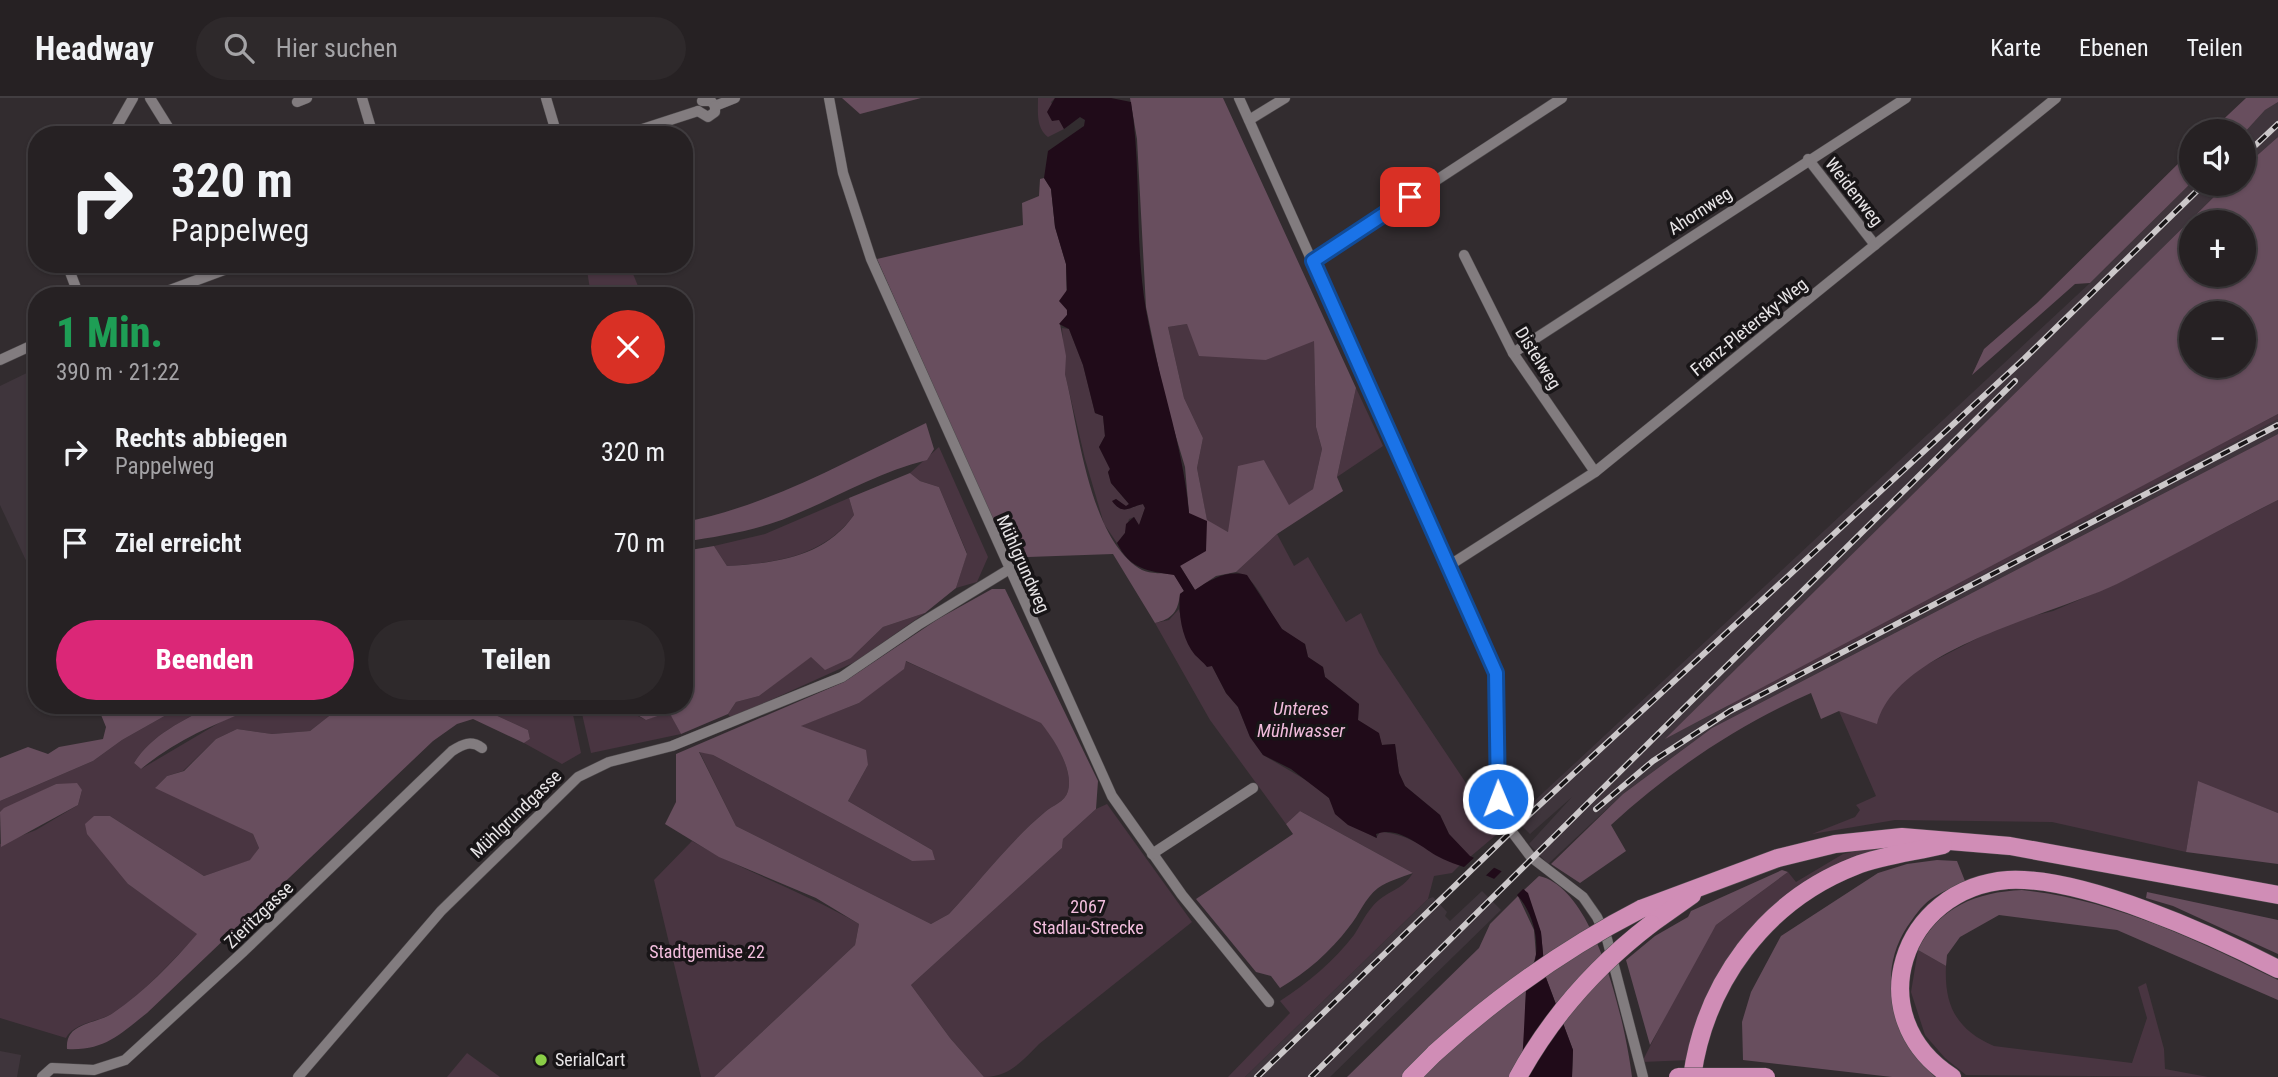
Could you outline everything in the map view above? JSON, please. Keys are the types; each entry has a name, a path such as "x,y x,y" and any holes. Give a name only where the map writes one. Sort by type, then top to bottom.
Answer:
{"highway":[{"path":"1412,1077 1473,1019 1539,969 1712,882 1769,860 1835,844 1902,837 1961,841 2128,866 2278,895"},
{"path":"1692,1077 1698,1040 1721,984 1763,927 1785,906 1819,883 1857,866 1961,841"},
{"path":"1952,1077 1933,1062 1912,1034 1902,1004 1901,970 1913,936 1924,921 1938,907 1971,889 2008,880 2028,881 2088,893 2174,922 2278,969"},
{"path":"2252,892 2278,901"},
{"path":"1518,1077 1541,1038 1566,1005 1646,916"},
{"path":"1678,1077 1766,1077"}],"street":[{"path":"118,126 133,98"},
{"path":"150,98 167,126"},
{"path":"362,98 370,126"},
{"path":"546,98 554,126"},
{"path":"700,103 702,116 711,116 715,106 735,98"},
{"name":"Mühlgrundweg","path":"829,98 843,173 867,249 1008,570 1112,796 1152,854 1269,1002"},
{"path":"1239,98 1496,673 1498,799 1506,824 1531,857 1583,897 1597,917 1607,939 1643,1077"},
{"path":"1249,120 1285,98"},
{"path":"1313,261 1562,98"},
{"name":"Ahornweg","path":"1513,353 1808,159 1906,98"},
{"name":"Franz-Pletersky-Weg","path":"1450,565 1595,472 2056,98"},
{"path":"645,126 708,100 715,106"},
{"name":"Weidenweg","path":"1808,159 1875,245"},
{"name":"Distelweg","path":"1464,256 1513,353 1595,472"},
{"path":"177,287 216,273"},
{"path":"0,360 28,347"},
{"name":"Mühlgrundgasse","path":"298,1077 441,911 578,777 609,762 672,746 842,677 918,625 1008,570"},
{"name":"Zieritzgasse","path":"42,1077 52,1068 94,1070 125,1060 244,951 452,751 464,743 475,743 482,748"},
{"path":"1152,854 1253,788"}],"shaded area":[{"path":"842,98 921,98 860,114"},
{"path":"1130,98 1223,98 1356,388 1337,477 1343,491 1277,534 1236,572 1216,576 1195,590 1180,566 1189,513 1185,467 1165,400 1146,307 1137,139","holes":["1187,324 1199,356 1266,360 1314,341 1316,427 1322,449 1313,489 1289,505 1264,460 1238,466 1228,532 1207,520 1197,468 1203,438 1184,398 1168,327"]},
{"path":"2246,98 2278,98 2278,102 2256,120 2224,119"},
{"path":"2278,102 2278,137 2256,156 2256,120"},
{"path":"2278,137 2278,414 1665,739 2179,231 2179,287 2256,287 2256,210 2201,210 2215,196 2256,196 2256,156"},
{"path":"2179,163 2179,195 2090,283 2075,284 1972,375 1984,349 2037,303"},
{"path":"1044,178 1051,189 1055,227 1066,264 1067,315 1060,324 1066,356 1065,374 1098,509 1124,555 1142,570 1174,574 1184,591 1180,594 1173,614 1155,623 1113,554 1028,557 1012,563 877,259 1023,225 1022,203 1039,196 1040,179"},
{"path":"2179,195 2215,196 2201,210 2179,210 2179,231 1668,737 2278,419 2278,434 1712,728 1623,794 1548,864 1529,844 1572,797 1530,834 1515,819 2090,283"},
{"path":"28,372 28,565 0,505 0,386"},
{"path":"926,423 934,449 927,460 874,478 776,522 693,540 693,520 747,505 838,466"},
{"path":"2278,434 2278,500 2117,584 1980,637 1944,654 1914,674 1890,697 1877,724 1839,711 1821,719 1811,693 1784,706 1705,751 1633,805 1611,825 1626,851 1580,883 1551,864 1623,794 1712,728"},
{"path":"910,473 920,481 939,487 967,554 956,588 925,613 883,627 851,658 825,670 811,657 759,696 736,702 728,714 681,734 670,714 693,714 693,550 714,546 727,566 763,563 797,555 828,541 842,529 854,515 849,498"},
{"path":"992,589 1005,589 1098,781 1096,809 1063,839 1062,848 911,985 950,1038 984,1077 714,1077 855,945 859,924 816,898 719,857 665,824 676,802 676,754 844,682 938,619","holes":["906,661 1041,723 1065,764 1069,782 1066,795 1020,836 949,914 931,924 736,826 699,752 713,755 912,861 935,860 932,850 848,801 868,765 866,750 801,726 859,703 904,669"]},
{"path":"101,714 168,714 122,740 93,761 0,801 0,758 28,747 48,754 59,747 103,739 106,727"},
{"path":"196,714 240,714 193,735 141,769 134,763 159,736"},
{"path":"332,714 493,714 528,730 530,739 524,743 473,719 457,724 433,741 147,1013 110,1040 91,1047 67,1049 68,1040 76,1029 106,1017 125,1005 158,976 197,934 128,884 87,834 85,824 94,816 110,816 204,876 250,860 259,848 253,834 155,788 167,776 184,771 216,739 237,729 272,734 310,731"},
{"path":"636,714 663,714 646,720"},
{"path":"2198,781 2278,813 2278,864 2186,852"},
{"path":"77,783 82,790 78,805 1,847 0,812 4,808 56,784"},
{"path":"1300,811 1413,873 1378,888 1326,953 1280,988 1271,976 1256,972 1196,899 1293,834 1286,824"},
{"path":"1937,860 1957,861 1965,881 1931,899 1912,919 1897,946 1891,986 1900,1025 1921,1061 1935,1077 1892,1077 1743,1060 1742,1022 1751,992 1781,936 1878,873 1907,864"},
{"path":"1782,870 1788,872 1716,925 1650,1045 1626,960 1655,936 1688,917 1691,911"},
{"path":"1539,876 1559,886 1577,905 1592,932 1615,995 1632,1077 1572,1077 1573,1050 1545,975 1541,933 1524,890"},
{"path":"2022,890 2089,902 2186,936 2278,980 2278,1000 2117,930 1999,915 1960,937 1947,955 1946,966 1918,950 1936,923 1961,905 1990,894"},
{"path":"1482,891 1501,910 1330,1077 1245,1077 1428,899 1433,897 1447,912 1445,916 1450,921"},
{"path":"2147,892 2278,920 2278,954 2173,906 2146,898"},
{"path":"1518,896 1534,930 1536,955 1526,988 1525,1039 1520,1077 1347,1077 1479,948 1490,924"},
{"path":"0,1051 21,1055 17,1077 0,1077"}],"green space":[{"path":"1038,98 1055,98 1051,102 1064,129 1048,137 1044,133 1038,119"},
{"path":"587,273 633,273 638,287 590,287"},
{"path":"1187,324 1266,360 1314,340 1316,427 1322,449 1313,489 1289,506 1264,460 1228,532 1207,521 1197,468 1203,438 1184,398 1168,327"},
{"path":"1062,328 1069,329 1083,365 1095,413 1103,416 1105,436 1099,447 1110,469 1108,472 1111,483 1129,504 1126,507 1116,499 1113,501 1123,509 1143,504 1145,508 1139,526 1134,517 1129,519 1125,533 1117,543 1104,524 1085,459 1065,374"},
{"path":"1356,388 1383,446 1337,477"},
{"path":"2278,414 2278,419 1736,704 1724,706"},
{"path":"939,447 988,557 977,582 956,588 967,553 939,487 920,481 910,473"},
{"path":"849,498 854,515 842,529 813,549 797,555 763,563 727,566 714,546 765,534"},
{"path":"2278,500 2278,813 2198,782 2186,852 2052,822 1895,820 1812,834 1855,817 1860,810 1856,805 1876,796 1839,711 1881,708 1893,691 1922,667 2009,622 2053,611 2116,584"},
{"path":"1277,534 1294,566 1308,557 1346,622 1361,613 1379,653 1466,783 1480,801 1489,793 1494,815 1502,830 1470,857 1449,834 1440,815 1405,786 1399,773 1395,744 1382,745 1378,733 1358,720 1359,704 1325,677 1323,667 1308,657 1305,644 1282,629 1257,588 1244,575 1236,572"},
{"path":"1179,609 1184,632 1202,659 1212,666 1226,693 1238,707 1250,737 1263,755 1311,783 1329,798 1336,814 1376,838 1380,832 1401,836 1461,864 1452,873 1434,876 1428,899 1245,1077 1228,1077 1290,1013 1280,1001 1329,963 1354,935 1372,907 1404,884 1413,873 1300,811 1286,824 1210,720 1155,623 1169,620"},
{"path":"925,613 855,662 731,718 728,714 736,702 759,696 811,656 851,658 883,627"},
{"path":"905,661 1041,722 1061,754 1069,782 1064,798 1020,836 949,914 931,924 736,826 699,751 713,755 912,861 932,850 848,801 868,765 800,726 859,703"},
{"path":"168,714 196,714 159,736 141,753 134,763 141,769 224,720 240,714 332,714 310,731 272,734 237,729 216,739 183,771 167,776 156,787 253,834 259,848 251,860 204,876 110,816 128,884 198,934 147,986 113,1013 81,1025 66,1038 0,1018 0,844 36,830 78,805 82,790 56,784 0,812 0,801 93,761 122,740"},
{"path":"493,714 573,714 581,753 562,764 524,743 530,739 528,730"},
{"path":"582,714 634,714 646,720 661,714 671,714 681,734 591,753"},
{"name":"2067 Stadlau-Strecke","path":"1107,804 1192,922 1039,1044 1015,1067 1001,1074 984,1077 950,1038 911,985 1062,848 1063,839 1096,809"},
{"name":"Stadtgemüse 22","path":"692,841 859,924 855,945 714,1077 701,1077 654,880"},
{"path":"1887,844 1888,850 1765,916 1690,1060 1642,1062 1691,966 1716,925 1788,872 1796,882 1843,854"},
{"path":"1918,950 1946,966 1947,993 1955,1015 1981,1040 1994,1046 2132,1063 2147,1018 2138,987 2146,983 2164,1049 2165,1069 2208,1077 1966,1075 1945,1058 1925,1035 1911,992"},
{"path":"467,1053 500,1077 447,1077"}],"water":[{"name":"Unteres Mühlwasser","path":"1055,98 1111,98 1131,102 1140,258 1146,310 1176,436 1189,513 1207,521 1206,551 1180,566 1195,590 1226,575 1247,575 1282,629 1305,644 1308,657 1323,667 1325,677 1359,704 1358,720 1379,733 1382,745 1395,744 1399,773 1405,786 1440,815 1449,834 1470,856 1501,871 1528,893 1541,932 1545,975 1573,1050 1572,1077 1520,1077 1526,991 1536,946 1532,922 1526,907 1516,894 1499,881 1439,857 1401,835 1384,832 1376,834 1377,838 1348,825 1335,814 1329,798 1291,769 1263,755 1250,737 1238,707 1226,693 1212,666 1207,667 1187,642 1180,610 1180,594 1184,591 1174,575 1140,567 1122,552 1117,543 1125,533 1126,524 1134,517 1139,525 1145,508 1143,504 1123,509 1112,501 1116,499 1126,506 1129,504 1111,483 1108,472 1110,469 1099,447 1105,436 1103,416 1095,413 1083,365 1069,329 1059,324 1067,315 1067,310 1059,301 1067,290 1066,264 1055,227 1051,189 1044,178 1048,151 1084,126 1085,120 1080,117 1064,129 1059,120 1052,121 1047,112"}],"pier":[{"path":"1476,856 1497,865 1482,879 1463,868"},
{"path":"1504,869 1525,887 1514,898 1490,883"}],"railway":[{"path":"2256,145 2278,124"},
{"path":"1257,1077 1520,823 2024,359 2192,196"},
{"path":"1311,1077 2015,381"},
{"path":"1596,809 1653,761 1730,711 2278,425"}],"place":[{"name":"SerialCart","path":"541,1060"}],"route":[{"path":"1410,197 1313,261 1496,673 1499,706 1498,799"}]}
